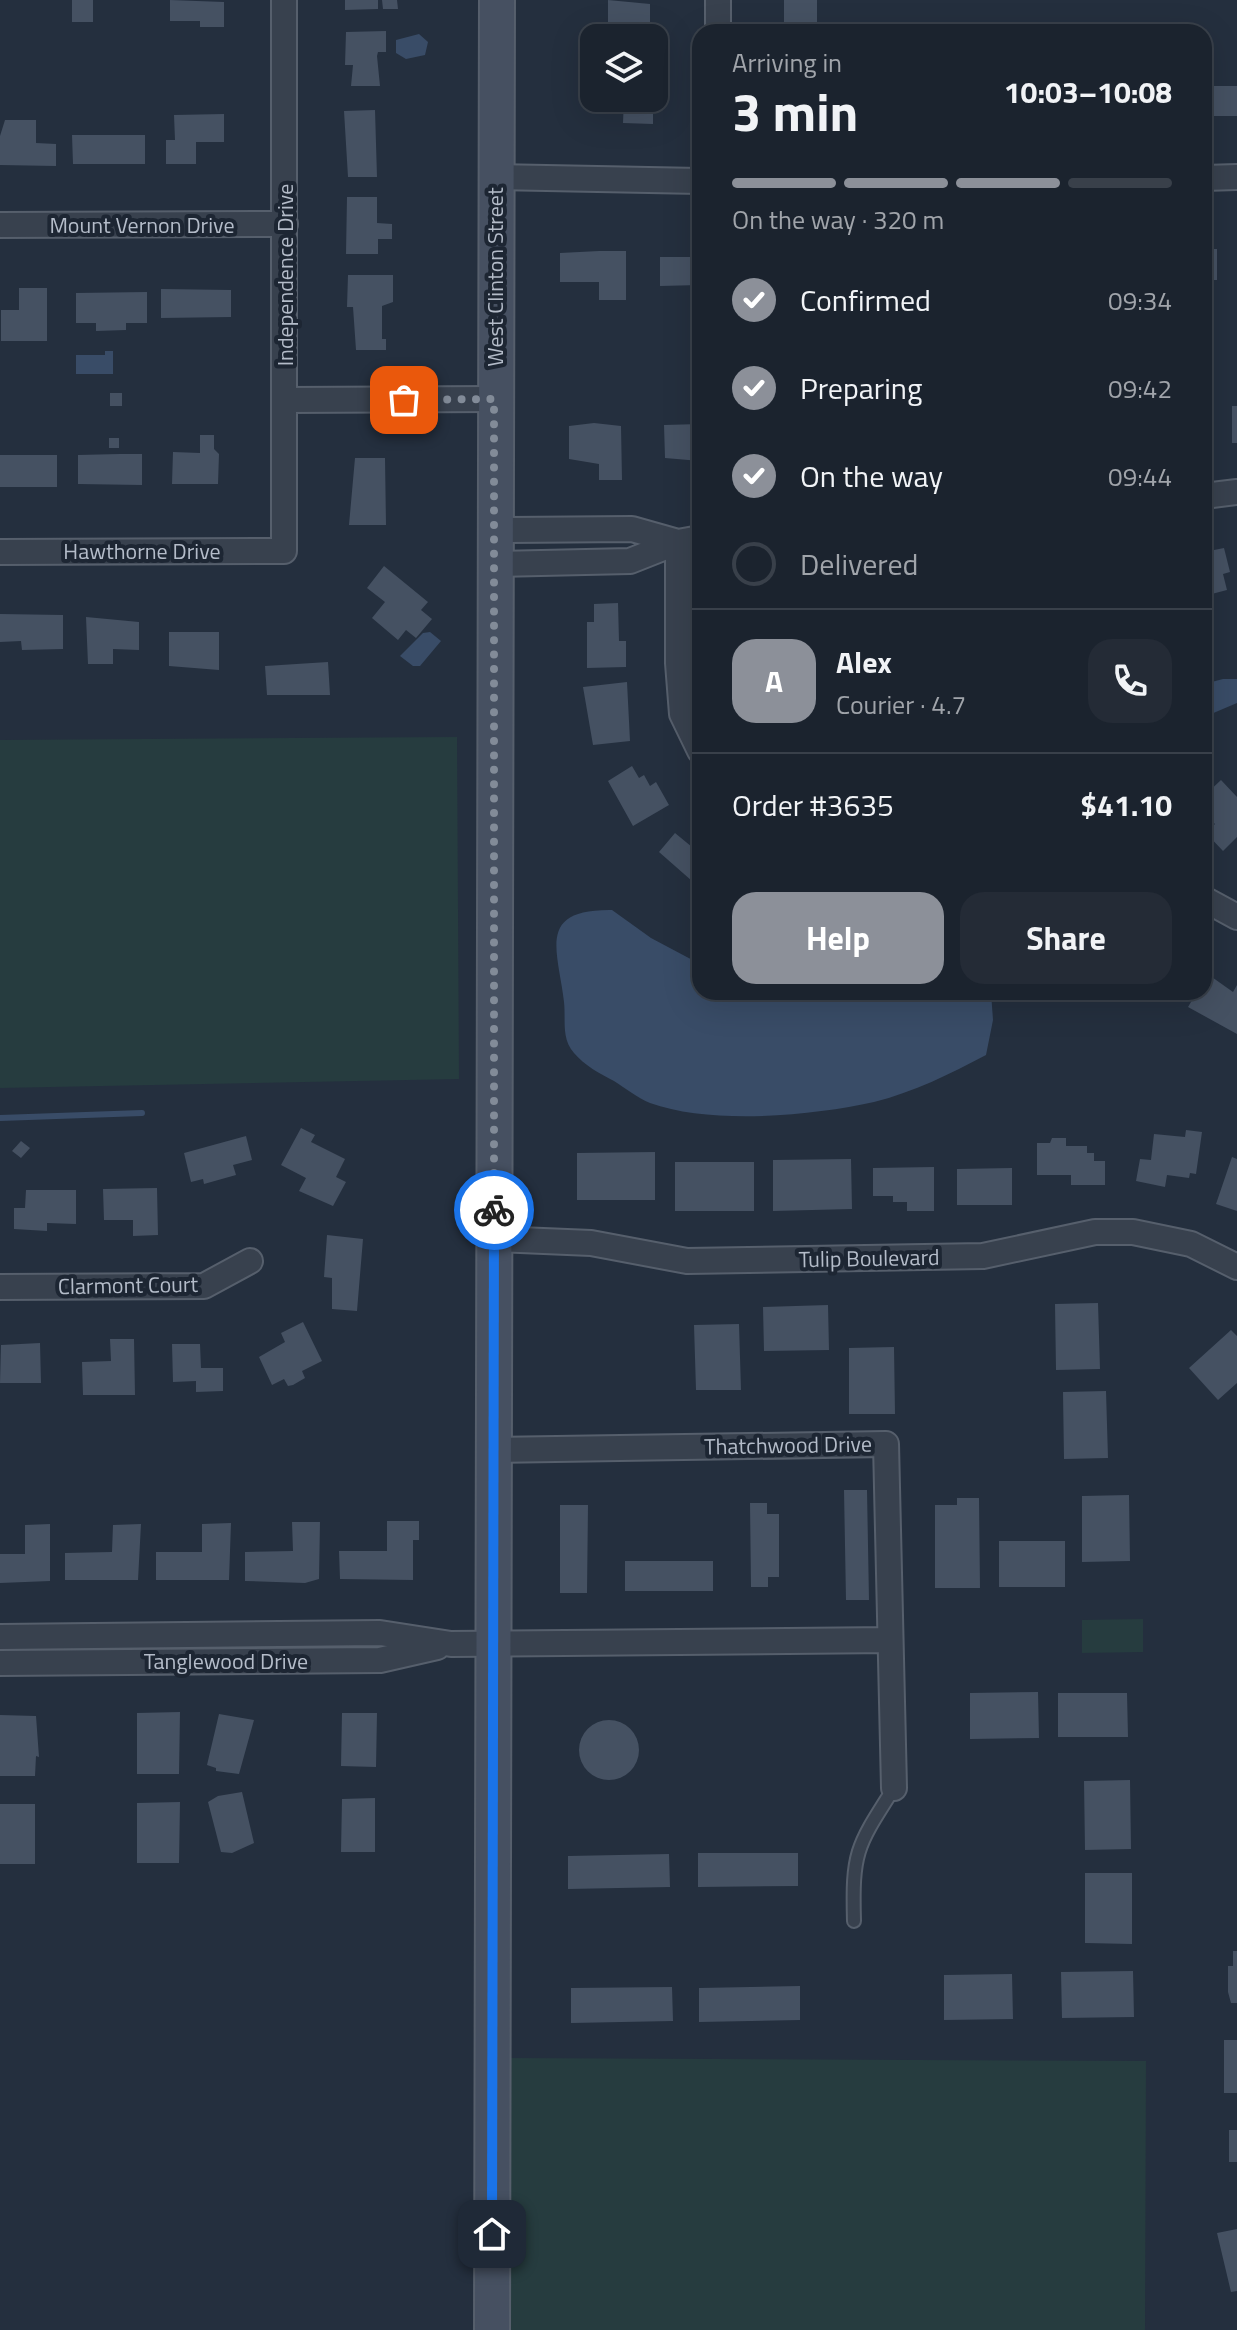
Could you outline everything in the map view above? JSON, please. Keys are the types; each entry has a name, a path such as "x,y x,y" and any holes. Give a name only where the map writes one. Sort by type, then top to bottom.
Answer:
{"street":[{"name":"Independence Drive","path":"284,0 284,551"},
{"name":"West Clinton Street","path":"492,2330 497,0"},
{"path":"718,0 718,24"},
{"path":"495,177 692,181"},
{"path":"1212,178 1237,177"},
{"name":"Mount Vernon Drive","path":"0,225 285,224"},
{"path":"286,400 494,399"},
{"path":"1212,495 1237,492"},
{"path":"494,547 632,529 689,540"},
{"path":"494,547 630,561 689,540"},
{"path":"689,540 678,663 682,714 692,735"},
{"name":"Hawthorne Drive","path":"0,552 284,551"},
{"path":"1212,903 1237,917"},
{"name":"Tulip Boulevard","path":"494,1239 591,1243 687,1261 983,1256 1095,1232 1133,1232 1191,1244 1237,1267"},
{"name":"Clarmont Court","path":"0,1287 204,1286 250,1261"},
{"name":"Thatchwood Drive","path":"494,1450 886,1444 890,1640"},
{"name":"Tanglewood Drive","path":"0,1637 380,1633 451,1644 890,1640"},
{"path":"890,1640 894,1788"},
{"name":"Tanglewood Drive","path":"0,1663 380,1660 451,1644"}],"lane":[{"path":"854,1921 855,1856 861,1840 894,1788"}],"green space":[{"path":"457,737 459,1079 0,1088 0,740"},
{"path":"1143,1619 1143,1652 1082,1653 1082,1620"},
{"path":"506,2058 1146,2061 1145,2330 503,2330"}],"water":[{"path":"419,34 428,42 425,55 406,59 396,53 396,40"},
{"path":"105,351 113,351 113,374 76,374 76,355 105,355"},
{"path":"430,632 441,641 420,666 413,666 400,656 423,633"},
{"path":"1237,679 1237,703 1212,714 1212,682"},
{"path":"612,910 651,938 692,960 692,1000 992,1000 993,1020 986,1055 903,1093 874,1102 821,1111 731,1116 675,1110 650,1103 582,1061 570,1047 566,1035 557,936 562,925 572,917"}],"building":[{"path":"72,0 93,0 93,22 72,22"},
{"path":"170,0 224,2 224,27 200,27 200,21 170,21"},
{"path":"345,0 378,0 378,9 345,10"},
{"path":"382,0 397,0 398,9 383,9"},
{"path":"608,0 650,4 650,24 608,24"},
{"path":"784,0 817,0 817,24 784,24"},
{"path":"386,31 386,52 378,52 377,56 380,86 351,86 353,65 345,65 346,32"},
{"path":"1212,86 1237,86 1237,116 1212,116"},
{"path":"375,110 377,177 348,177 344,111"},
{"path":"623,112 653,112 653,124 623,123"},
{"path":"224,114 224,142 196,142 196,164 166,164 166,140 175,140 174,115"},
{"path":"5,120 36,120 36,143 56,144 56,166 0,165 0,136"},
{"path":"72,135 145,135 145,164 73,164"},
{"path":"347,197 377,197 377,223 392,224 392,239 378,239 378,254 346,254"},
{"path":"1212,249 1217,249 1217,280 1212,280"},
{"path":"626,251 626,300 599,300 599,282 560,282 560,253"},
{"path":"660,257 692,257 692,285 660,286"},
{"path":"348,275 393,275 393,302 382,306 382,339 386,339 386,350 356,350 353,307 347,307"},
{"path":"19,288 47,288 47,341 1,341 1,310 19,310"},
{"path":"161,289 231,290 231,317 161,318"},
{"path":"147,292 147,323 126,323 126,330 96,331 96,323 76,323 76,293"},
{"path":"110,393 122,393 122,406 110,406"},
{"path":"1232,406 1237,406 1237,443 1232,443"},
{"path":"594,423 621,426 622,480 599,480 599,464 569,459 569,426"},
{"path":"692,424 692,460 665,458 664,425"},
{"path":"200,435 214,435 214,449 219,454 218,484 172,484 173,452 200,453"},
{"path":"109,438 119,438 119,448 109,448"},
{"path":"142,454 142,485 78,484 78,455"},
{"path":"0,455 57,455 57,487 0,487"},
{"path":"355,458 385,458 386,525 349,525"},
{"path":"1224,548 1230,572 1223,574 1227,590 1212,594 1212,550"},
{"path":"384,566 428,602 421,610 432,619 416,638 406,630 398,640 372,618 385,602 367,588"},
{"path":"618,603 619,641 626,641 626,667 587,668 587,622 594,622 594,604"},
{"path":"0,614 63,615 63,649 22,650 21,641 0,642"},
{"path":"86,617 139,622 139,650 113,649 113,664 88,664"},
{"path":"169,632 219,632 219,670 169,666"},
{"path":"328,662 330,695 267,695 265,666"},
{"path":"627,682 630,741 593,745 583,687"},
{"path":"632,766 639,778 644,775 650,786 656,782 669,805 633,826 608,781"},
{"path":"1221,780 1237,797 1237,837 1223,851 1212,839 1215,824 1212,821 1212,788"},
{"path":"675,833 692,847 692,881 659,852"},
{"path":"1212,977 1233,992 1237,985 1237,1034 1188,1007 1192,1000 1212,1000"},
{"path":"301,1128 315,1135 311,1142 345,1159 336,1177 346,1182 333,1206 299,1191 306,1178 281,1165"},
{"path":"1186,1130 1202,1132 1196,1174 1190,1173 1189,1178 1167,1175 1165,1187 1136,1181 1140,1159 1151,1160 1154,1134 1185,1137"},
{"path":"246,1136 252,1160 233,1165 236,1175 204,1184 203,1179 191,1182 184,1153"},
{"path":"1052,1138 1066,1138 1066,1146 1087,1146 1087,1153 1094,1153 1094,1161 1105,1161 1105,1185 1071,1185 1071,1175 1037,1175 1037,1143 1050,1143"},
{"path":"21,1141 30,1148 21,1158 12,1151"},
{"path":"655,1152 655,1200 577,1200 577,1153"},
{"path":"1232,1157 1237,1159 1237,1211 1216,1204"},
{"path":"851,1159 852,1209 773,1211 773,1160"},
{"path":"675,1162 754,1162 754,1211 675,1211"},
{"path":"934,1167 934,1211 907,1211 907,1202 893,1202 893,1196 873,1196 873,1168"},
{"path":"1012,1168 1012,1205 957,1205 957,1169"},
{"path":"157,1188 158,1235 133,1236 133,1220 104,1220 103,1189"},
{"path":"26,1190 76,1190 76,1224 47,1223 47,1231 14,1229 14,1208 25,1208"},
{"path":"327,1235 363,1239 357,1311 332,1309 332,1278 324,1277"},
{"path":"1098,1303 1100,1369 1056,1370 1055,1304"},
{"path":"828,1305 829,1350 764,1351 763,1307"},
{"path":"303,1322 322,1361 302,1371 305,1378 293,1385 288,1386 284,1379 272,1385 259,1357 285,1342 281,1333"},
{"path":"739,1324 741,1390 696,1390 694,1325"},
{"path":"1231,1330 1237,1336 1237,1383 1218,1400 1189,1368"},
{"path":"110,1339 134,1339 135,1395 83,1395 82,1362 111,1361"},
{"path":"40,1343 41,1383 0,1383 1,1345"},
{"path":"172,1344 200,1344 201,1368 223,1368 223,1391 196,1392 196,1381 173,1382"},
{"path":"894,1347 895,1414 849,1414 849,1348"},
{"path":"1106,1391 1108,1458 1064,1459 1063,1392"},
{"path":"844,1490 867,1490 869,1600 846,1600"},
{"path":"1129,1495 1130,1561 1082,1562 1082,1496"},
{"path":"957,1498 979,1498 980,1588 935,1588 935,1505 957,1505"},
{"path":"750,1503 767,1503 767,1514 779,1514 779,1577 768,1577 768,1587 751,1587"},
{"path":"560,1505 588,1505 587,1593 560,1593"},
{"path":"387,1521 419,1521 419,1540 413,1540 413,1580 340,1579 339,1551 387,1551"},
{"path":"292,1522 320,1522 319,1579 305,1583 245,1581 245,1552 293,1551"},
{"path":"231,1523 229,1580 156,1580 156,1552 202,1552 202,1524"},
{"path":"50,1524 50,1581 0,1583 0,1554 25,1554 25,1525"},
{"path":"141,1524 138,1580 65,1580 65,1553 112,1552 113,1525"},
{"path":"999,1541 1065,1541 1065,1587 999,1587"},
{"path":"625,1561 713,1561 713,1591 625,1591"},
{"path":"1038,1692 1039,1738 970,1739 970,1693"},
{"path":"1058,1693 1127,1693 1128,1737 1058,1737"},
{"path":"180,1712 179,1774 137,1774 137,1713"},
{"path":"342,1713 377,1713 376,1767 341,1766"},
{"path":"219,1714 254,1720 239,1774 216,1771 216,1768 207,1765"},
{"path":"0,1715 36,1716 39,1757 36,1756 35,1776 0,1776"},
{"path":"609,1720 630,1729 639,1750 630,1771 609,1780 588,1771 579,1750 588,1729"},
{"path":"1130,1780 1131,1849 1085,1850 1084,1781"},
{"path":"242,1792 254,1843 232,1853 221,1852 208,1802 218,1796"},
{"path":"375,1798 375,1852 341,1852 342,1799"},
{"path":"180,1802 179,1863 137,1863 137,1803"},
{"path":"0,1804 35,1804 35,1864 0,1864"},
{"path":"698,1853 798,1853 798,1886 698,1887"},
{"path":"669,1854 670,1887 568,1889 568,1856"},
{"path":"1085,1873 1132,1873 1132,1944 1085,1943"},
{"path":"1233,1951 1237,1951 1237,2003 1231,2003 1228,1992 1228,1966 1233,1966"},
{"path":"1133,1971 1134,2017 1062,2018 1061,1972"},
{"path":"1012,1974 1013,2019 944,2020 944,1975"},
{"path":"800,1986 800,2020 699,2022 699,1988"},
{"path":"672,1987 673,2021 571,2023 571,1988"},
{"path":"1224,2040 1237,2040 1237,2093 1224,2093"},
{"path":"1229,2130 1237,2130 1237,2162 1229,2162"},
{"path":"1237,2229 1237,2291 1231,2292 1217,2233"}],"waterway":[{"path":"0,1118 142,1113"}],"way so far":[{"path":"404,400 494,399 494,1210"}],"route":[{"path":"492,2234 494,1210"}]}
